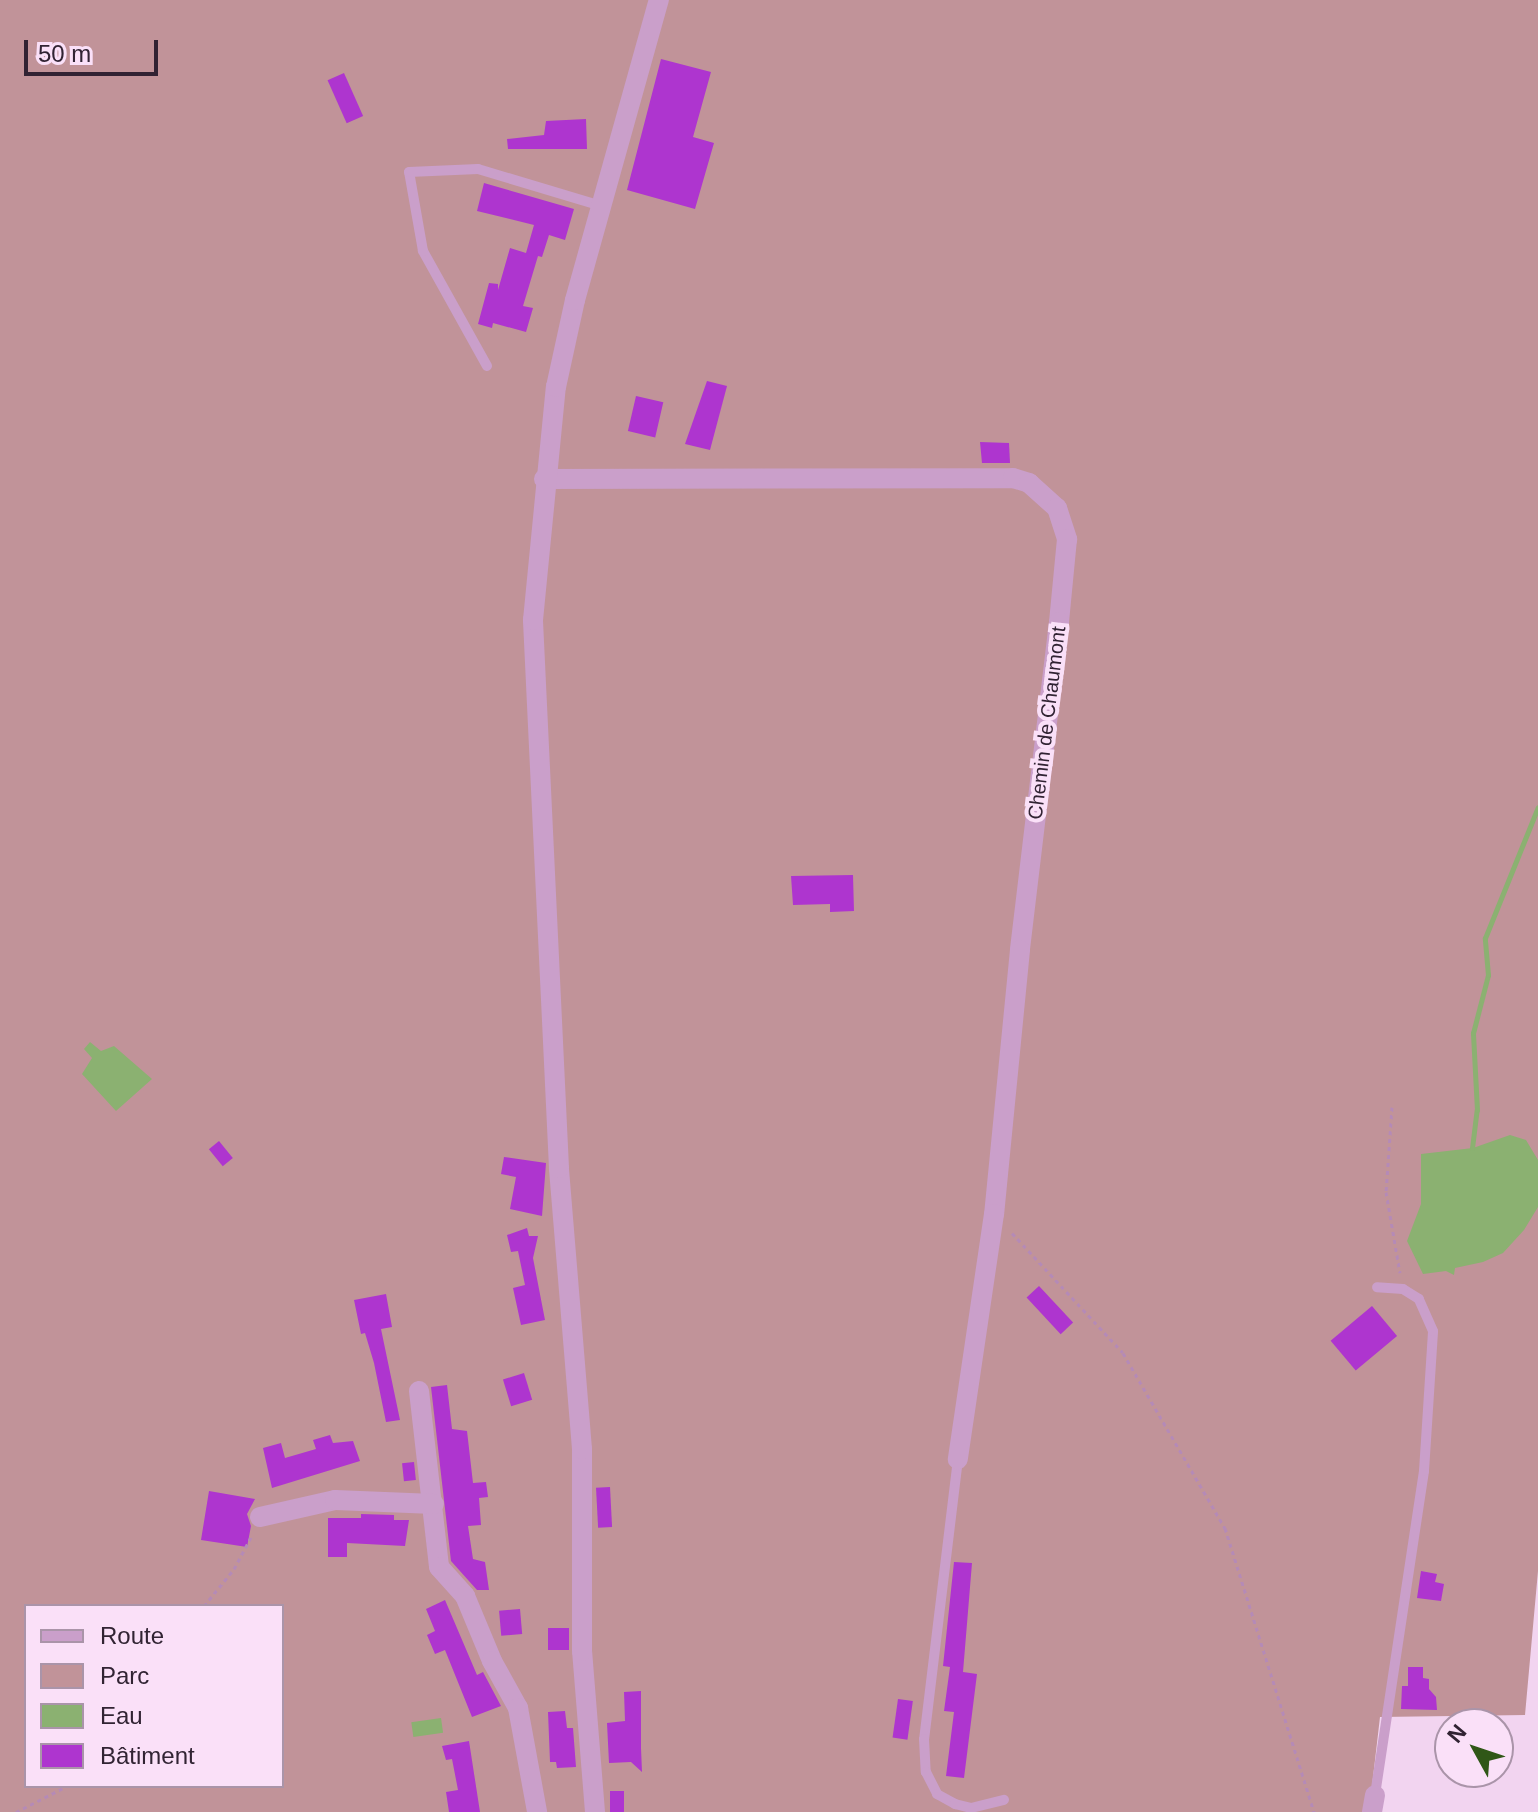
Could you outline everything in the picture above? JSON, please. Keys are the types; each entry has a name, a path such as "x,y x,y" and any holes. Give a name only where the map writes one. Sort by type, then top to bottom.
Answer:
{"street":[{"path":"595,1812 582,1651 582,1449 559,1168 533,620 544,479 559,372 601,206 659,0"},
{"name":"Chemin de Chaumont","path":"544,479 1013,478 1029,483 1057,508 1067,539 994,1214 958,1459"},
{"path":"419,1391 439,1567 465,1596 492,1661 518,1708 537,1812"},
{"path":"260,1517 335,1500 434,1504"}],"lane":[{"path":"487,366 423,251 409,172 478,169 601,206"},
{"path":"1374,1804 1424,1471 1433,1331 1419,1299 1403,1289 1377,1287"},
{"path":"958,1459 924,1739 926,1772 937,1794 955,1804 971,1808 1004,1800"}],"path":[{"path":"1392,1107 1386,1192 1403,1289"},
{"path":"994,1214 1123,1353 1225,1528 1314,1812"},
{"path":"206,1604 234,1569 260,1517"},
{"path":"16,1812 63,1788"}],"green space":[{"path":"0,0 1538,0 1538,1571 1525,1715 1514,1715 1514,1708 1434,1708 1434,1716 1380,1717 1369,1812 0,1812"}],"water":[{"path":"90,1042 101,1051 114,1046 152,1079 116,1111 82,1074 92,1058 84,1049"},
{"path":"1510,1135 1526,1140 1538,1160 1538,1207 1524,1230 1503,1253 1483,1262 1455,1268 1454,1275 1446,1271 1423,1274 1407,1241 1421,1204 1421,1154 1473,1148"},
{"path":"441,1718 443,1733 413,1737 411,1722"}],"building":[{"path":"661,59 711,72 693,137 714,143 695,209 627,190"},
{"path":"344,73 363,116 347,123 328,80"},
{"path":"586,119 587,149 508,149 507,139 544,135 546,121"},
{"path":"484,183 574,209 565,240 549,235 542,257 538,256 523,306 533,308 526,332 493,323 492,328 478,324 489,283 498,284 498,290 510,248 526,253 534,225 477,211"},
{"path":"707,381 727,386 710,450 685,444"},
{"path":"636,396 663,402 655,437 628,431"},
{"path":"980,442 1009,443 1010,463 982,463"},
{"path":"853,875 854,911 830,912 830,904 793,905 791,876"},
{"path":"219,1141 233,1158 223,1166 209,1149"},
{"path":"504,1157 546,1163 542,1216 510,1209 516,1177 501,1174"},
{"path":"527,1228 529,1236 538,1236 533,1258 545,1320 521,1325 513,1288 525,1285 518,1251 511,1252 507,1235"},
{"path":"1039,1286 1073,1323 1061,1334 1027,1298"},
{"path":"386,1294 392,1327 381,1329 400,1420 386,1422 374,1363 365,1333 361,1334 354,1300"},
{"path":"1372,1306 1397,1336 1356,1371 1331,1341"},
{"path":"524,1373 532,1400 511,1406 503,1379"},
{"path":"447,1385 452,1429 467,1431 473,1483 486,1482 488,1497 479,1498 481,1525 468,1526 473,1559 485,1562 489,1590 477,1590 451,1561 431,1387"},
{"path":"330,1435 333,1443 353,1441 360,1461 272,1488 263,1448 281,1443 285,1458 316,1449 313,1440"},
{"path":"414,1462 416,1480 404,1481 402,1463"},
{"path":"610,1487 612,1527 598,1528 596,1488"},
{"path":"209,1491 255,1499 247,1514 251,1526 247,1547 201,1540"},
{"path":"361,1514 394,1515 394,1520 409,1520 405,1546 347,1543 347,1557 328,1557 328,1518 361,1518"},
{"path":"954,1562 972,1563 963,1672 977,1674 964,1778 946,1776 954,1712 944,1711 950,1667 943,1666"},
{"path":"1421,1571 1437,1574 1435,1582 1444,1584 1441,1601 1417,1598"},
{"path":"445,1600 477,1675 483,1672 501,1706 472,1717 445,1650 435,1654 427,1635 435,1631 426,1609"},
{"path":"520,1609 522,1634 501,1636 499,1611"},
{"path":"548,1628 569,1628 569,1650 548,1650"},
{"path":"1408,1667 1423,1667 1423,1678 1429,1679 1429,1689 1436,1697 1437,1708 1401,1709 1402,1686 1408,1686"},
{"path":"641,1691 642,1772 631,1762 609,1763 607,1723 625,1721 624,1692"},
{"path":"898,1699 913,1701 907,1740 893,1738"},
{"path":"565,1711 567,1728 573,1728 576,1767 557,1768 556,1762 550,1762 548,1712"},
{"path":"469,1741 480,1812 449,1812 446,1792 458,1790 452,1759 446,1760 442,1746"},
{"path":"610,1791 624,1791 624,1812 610,1812"}],"waterway":[{"path":"1472,1148 1477,1110 1473,1033 1488,975 1485,938 1538,807"}]}
